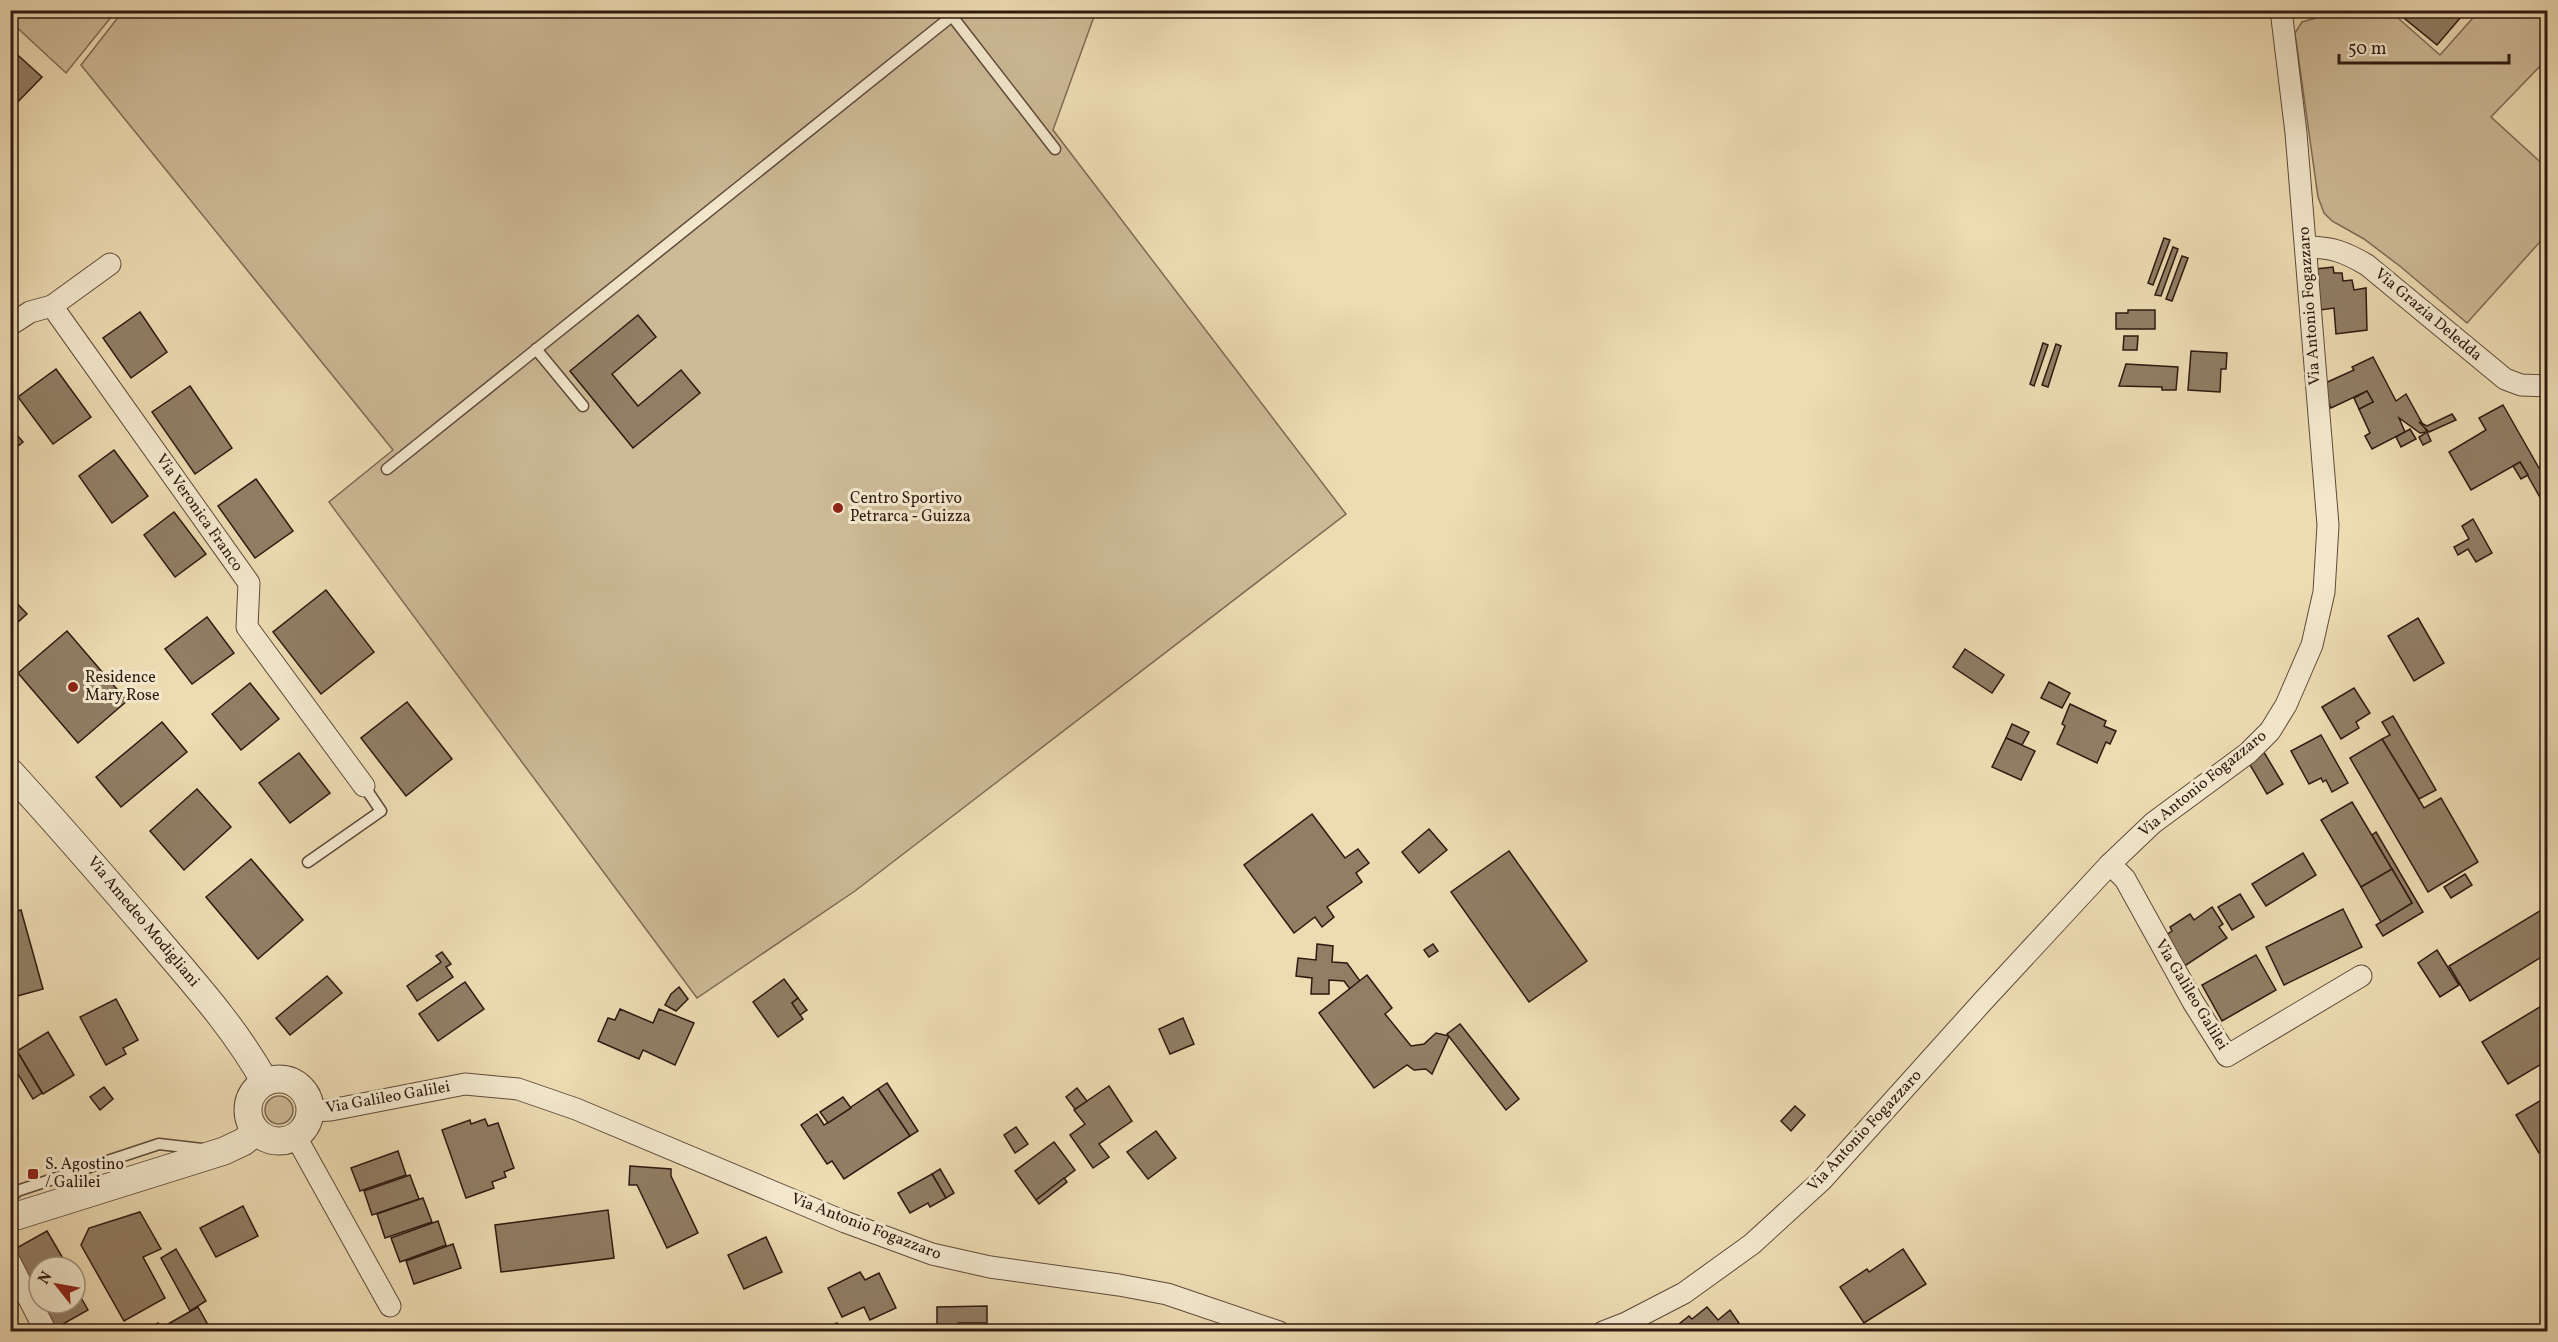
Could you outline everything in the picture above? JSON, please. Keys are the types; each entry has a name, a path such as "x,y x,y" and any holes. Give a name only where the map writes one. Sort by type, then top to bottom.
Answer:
{"street":[{"name":"Via Antonio Fogazzaro","path":"1603,1332 1626,1323 1684,1293 1752,1244 1814,1188 2110,864 2153,823 2248,753 2270,731 2286,705 2312,645 2324,592 2328,525 2296,133 2281,10"},
{"name":"Via Grazia Deledda","path":"2306,247 2326,247 2345,252 2367,265 2505,379 2521,385 2547,386"},
{"path":"10,325 30,312 52,306 110,264"},
{"name":"Via Veronica Franco","path":"52,306 249,583 247,627 364,786"},
{"name":"Via Amedeo Modigliani","path":"10,772 85,854 208,998 238,1039 265,1082"},
{"name":"Via Galileo Galilei","path":"2110,864 2125,879 2193,1002 2227,1056 2361,976"},
{"name":"Via Galileo Galilei","path":"265,1082 280,1078 290,1080 307,1094 310,1111 308,1123 296,1137"},
{"path":"265,1082 252,1095 249,1106 249,1118 256,1132 278,1141 296,1137 390,1306"},
{"name":"Via Antonio Fogazzaro","path":"465,1084 518,1089 576,1109 845,1222 932,1254 990,1267 1167,1294 1279,1332"},
{"name":"Via Galileo Galilei","path":"310,1111 331,1110 465,1084"},
{"path":"10,1218 224,1151 243,1142 256,1132"},
{"path":"10,1262 46,1332"}],"lane":[{"path":"387,469 950,13 1055,149"},
{"path":"537,349 583,406"},
{"path":"308,861 381,811 364,786"},
{"path":"10,1200 17,1191 159,1144 224,1151"}],"shaded area":[{"path":"10,11 116,11 66,73 11,22"},
{"name":"Centro Sportivo Petrarca - Guizza","path":"123,11 1096,11 1053,130 1346,514 855,891 697,998 329,502 393,450 81,65"},
{"path":"2341,11 2390,11 2440,55 2479,11 2547,11 2547,59 2491,117 2547,168 2547,234 2467,323 2401,267 2364,239 2332,221 2324,213 2318,197 2295,33 2302,22"},
{"path":"279,1096 289,1100 293,1110 289,1120 279,1124 269,1120 265,1110 269,1100"}],"building":[{"path":"2410,10 2467,10 2437,45 2404,18"},
{"path":"10,48 42,77 10,110"},
{"path":"2164,238 2170,240 2153,285 2148,283"},
{"path":"2173,247 2178,249 2161,296 2155,295"},
{"path":"2182,256 2188,258 2172,301 2166,299"},
{"path":"2333,267 2334,273 2342,273 2343,281 2352,280 2354,290 2366,288 2367,330 2336,334 2334,308 2321,310 2316,269"},
{"path":"2128,310 2155,310 2155,329 2116,329 2116,313 2128,313"},
{"path":"140,312 167,352 131,378 103,338"},
{"path":"638,315 656,337 612,374 638,406 681,370 700,393 633,448 570,371"},
{"path":"2124,336 2138,336 2137,350 2123,350"},
{"path":"2043,343 2048,345 2034,386 2030,384"},
{"path":"2056,344 2061,346 2048,387 2042,385"},
{"path":"2191,351 2227,353 2226,369 2221,369 2220,392 2188,390"},
{"path":"2373,357 2396,401 2406,394 2427,432 2420,433 2399,418 2405,432 2372,449 2365,436 2370,433 2359,409 2373,402 2367,391 2331,408 2321,385 2354,370 2352,367"},
{"path":"2126,364 2178,367 2176,390 2162,390 2162,387 2119,386"},
{"path":"56,369 91,417 53,444 18,397"},
{"path":"190,386 232,448 195,474 152,412"},
{"path":"2367,391 2373,402 2359,409 2354,398"},
{"path":"2503,405 2539,468 2544,465 2548,472 2546,508 2520,462 2471,490 2449,452 2486,430 2479,418"},
{"path":"2452,414 2456,420 2429,432 2419,422 2427,426"},
{"path":"10,427 23,442 10,453"},
{"path":"2410,429 2416,439 2401,447 2396,437"},
{"path":"2427,432 2431,441 2423,445 2419,437"},
{"path":"114,450 148,496 112,523 79,476"},
{"path":"2520,462 2528,475 2521,479 2513,466"},
{"path":"256,479 293,531 255,558 218,506"},
{"path":"174,512 206,554 175,577 144,535"},
{"path":"2473,519 2492,553 2476,562 2468,549 2458,555 2454,547 2469,539 2462,526"},
{"path":"326,590 374,652 321,694 273,632"},
{"path":"10,596 27,614 10,629"},
{"path":"207,617 234,653 192,684 165,649"},
{"path":"2418,618 2444,663 2414,681 2388,636"},
{"name":"Residence Mary Rose","path":"67,631 127,701 78,743 18,673"},
{"path":"1965,649 2004,675 1992,693 1953,667"},
{"path":"2049,682 2070,693 2062,708 2041,698"},
{"path":"250,683 279,719 241,750 212,714"},
{"path":"2354,688 2370,713 2356,722 2359,728 2341,739 2322,707"},
{"path":"407,702 452,759 406,796 361,738"},
{"path":"2070,704 2106,721 2104,726 2116,731 2110,744 2106,742 2097,763 2057,744 2065,726 2062,724"},
{"path":"2393,716 2436,790 2419,799 2382,739 2390,735 2382,722"},
{"path":"162,722 187,752 121,807 96,777"},
{"path":"2012,724 2029,732 2022,745 2006,738"},
{"path":"2321,735 2348,783 2332,792 2326,780 2323,782 2321,778 2309,784 2291,751"},
{"path":"2006,738 2035,751 2021,780 1992,767"},
{"path":"2382,739 2424,808 2441,798 2478,862 2428,892 2350,758"},
{"path":"2262,749 2283,784 2267,794 2246,758"},
{"path":"299,753 330,793 290,823 259,783"},
{"path":"197,789 231,827 184,870 150,831"},
{"path":"2352,802 2392,869 2361,887 2321,820"},
{"path":"1312,814 1345,858 1358,849 1369,863 1356,873 1362,882 1327,907 1334,917 1322,927 1315,917 1294,933 1244,865"},
{"path":"1429,829 1447,850 1419,873 1402,852"},
{"path":"2376,832 2423,912 2383,936 2376,925 2412,903 2372,835"},
{"path":"1509,851 1587,961 1529,1002 1451,892"},
{"path":"2303,853 2316,875 2266,906 2252,884"},
{"path":"251,859 303,920 258,959 206,897"},
{"path":"2392,869 2412,903 2381,922 2361,887"},
{"path":"2465,874 2472,885 2451,898 2444,887"},
{"path":"2240,894 2254,917 2232,930 2218,907"},
{"path":"2548,906 2548,953 2470,1001 2449,966"},
{"path":"2212,907 2223,924 2219,927 2227,938 2180,969 2160,939 2172,931 2170,927 2190,914 2194,920"},
{"path":"2343,909 2362,947 2284,985 2266,947"},
{"path":"21,910 43,989 10,998 10,913"},
{"path":"1317,944 1333,946 1332,962 1347,963 1360,981 1350,989 1344,981 1329,980 1329,994 1311,994 1312,978 1296,976 1298,958 1316,960"},
{"path":"1433,944 1438,951 1429,957 1424,950"},
{"path":"2437,950 2459,985 2440,997 2418,963"},
{"path":"442,952 451,964 446,967 453,977 417,1001 407,986 441,962 436,956"},
{"path":"2256,955 2276,990 2222,1021 2202,985"},
{"path":"1367,975 1392,1008 1385,1014 1411,1046 1424,1044 1436,1033 1449,1036 1432,1074 1426,1069 1414,1070 1407,1065 1374,1088 1319,1013"},
{"path":"327,976 342,993 290,1035 276,1018"},
{"path":"784,979 798,998 792,1003 803,1019 778,1037 753,1002"},
{"path":"465,982 484,1009 438,1041 419,1014"},
{"path":"679,987 688,999 676,1011 665,1005 671,994"},
{"path":"798,998 807,1010 800,1015 792,1003"},
{"path":"116,999 138,1040 123,1048 126,1054 106,1065 80,1017"},
{"path":"2548,1002 2548,1060 2508,1084 2482,1042"},
{"path":"620,1009 653,1023 659,1009 694,1023 675,1065 643,1050 639,1059 598,1041 608,1018 615,1020"},
{"path":"1183,1018 1194,1044 1170,1054 1159,1029"},
{"path":"1460,1024 1519,1099 1506,1110 1447,1034"},
{"path":"48,1032 74,1075 43,1094 17,1051"},
{"path":"17,1051 42,1093 33,1099 10,1061 10,1055"},
{"path":"887,1083 918,1131 910,1136 878,1089"},
{"path":"1109,1086 1132,1121 1099,1144 1109,1157 1093,1168 1070,1135 1085,1124 1074,1110"},
{"path":"104,1087 113,1099 100,1110 90,1097"},
{"path":"1077,1088 1087,1101 1075,1109 1066,1097"},
{"path":"878,1089 910,1136 844,1179 832,1161 827,1164 801,1125 817,1114 824,1125"},
{"path":"2548,1096 2548,1148 2539,1153 2516,1115"},
{"path":"843,1097 851,1108 828,1123 820,1112"},
{"path":"1795,1106 1805,1115 1791,1131 1781,1121"},
{"path":"10,1112 15,1129 10,1131"},
{"path":"485,1119 488,1126 498,1123 514,1168 504,1172 506,1177 492,1182 494,1188 466,1198 442,1130 470,1120 471,1124"},
{"path":"1016,1127 1028,1144 1015,1153 1004,1135"},
{"path":"1156,1131 1176,1158 1148,1179 1127,1152"},
{"path":"1054,1142 1075,1170 1036,1200 1015,1171"},
{"path":"398,1151 406,1175 360,1191 351,1168"},
{"path":"630,1166 671,1169 671,1176 698,1233 667,1248 637,1185 629,1185"},
{"path":"940,1169 954,1193 946,1198 932,1174"},
{"path":"932,1174 946,1198 930,1207 928,1203 910,1213 898,1193"},
{"path":"410,1175 419,1199 372,1215 364,1191"},
{"path":"1064,1178 1067,1182 1039,1204 1036,1200"},
{"path":"423,1198 432,1222 385,1238 377,1214"},
{"path":"243,1206 258,1236 216,1257 200,1228"},
{"path":"608,1210 614,1258 501,1272 495,1225"},
{"path":"140,1212 161,1249 143,1257 165,1298 124,1321 81,1245 89,1228"},
{"path":"438,1221 446,1245 400,1262 391,1238"},
{"path":"47,1231 61,1255 27,1255 27,1275 13,1250"},
{"path":"766,1237 782,1272 744,1289 728,1255"},
{"path":"453,1244 461,1268 414,1284 406,1261"},
{"path":"176,1249 206,1301 190,1311 161,1258"},
{"path":"1903,1249 1926,1284 1864,1323 1840,1287 1867,1269 1869,1272"},
{"path":"860,1272 865,1280 879,1273 896,1308 870,1320 864,1307 842,1317 828,1288"},
{"path":"987,1306 987,1323 958,1323 958,1330 937,1330 937,1307"},
{"path":"198,1307 212,1332 154,1332 161,1328"},
{"path":"1707,1307 1718,1320 1730,1310 1739,1323 1728,1332 1669,1332 1689,1316 1692,1319"},
{"path":"48,1315 79,1315 56,1328"},
{"path":"158,1323 161,1328 154,1332 142,1332"},
{"path":"837,1323 841,1332 821,1332 821,1331"}],"place":[{"name":"Centro Sportivo Petrarca - Guizza","path":"838,508"},
{"name":"Residence Mary Rose","path":"73,687"},
{"name":"S. Agostino / Galilei","path":"33,1174"}]}
